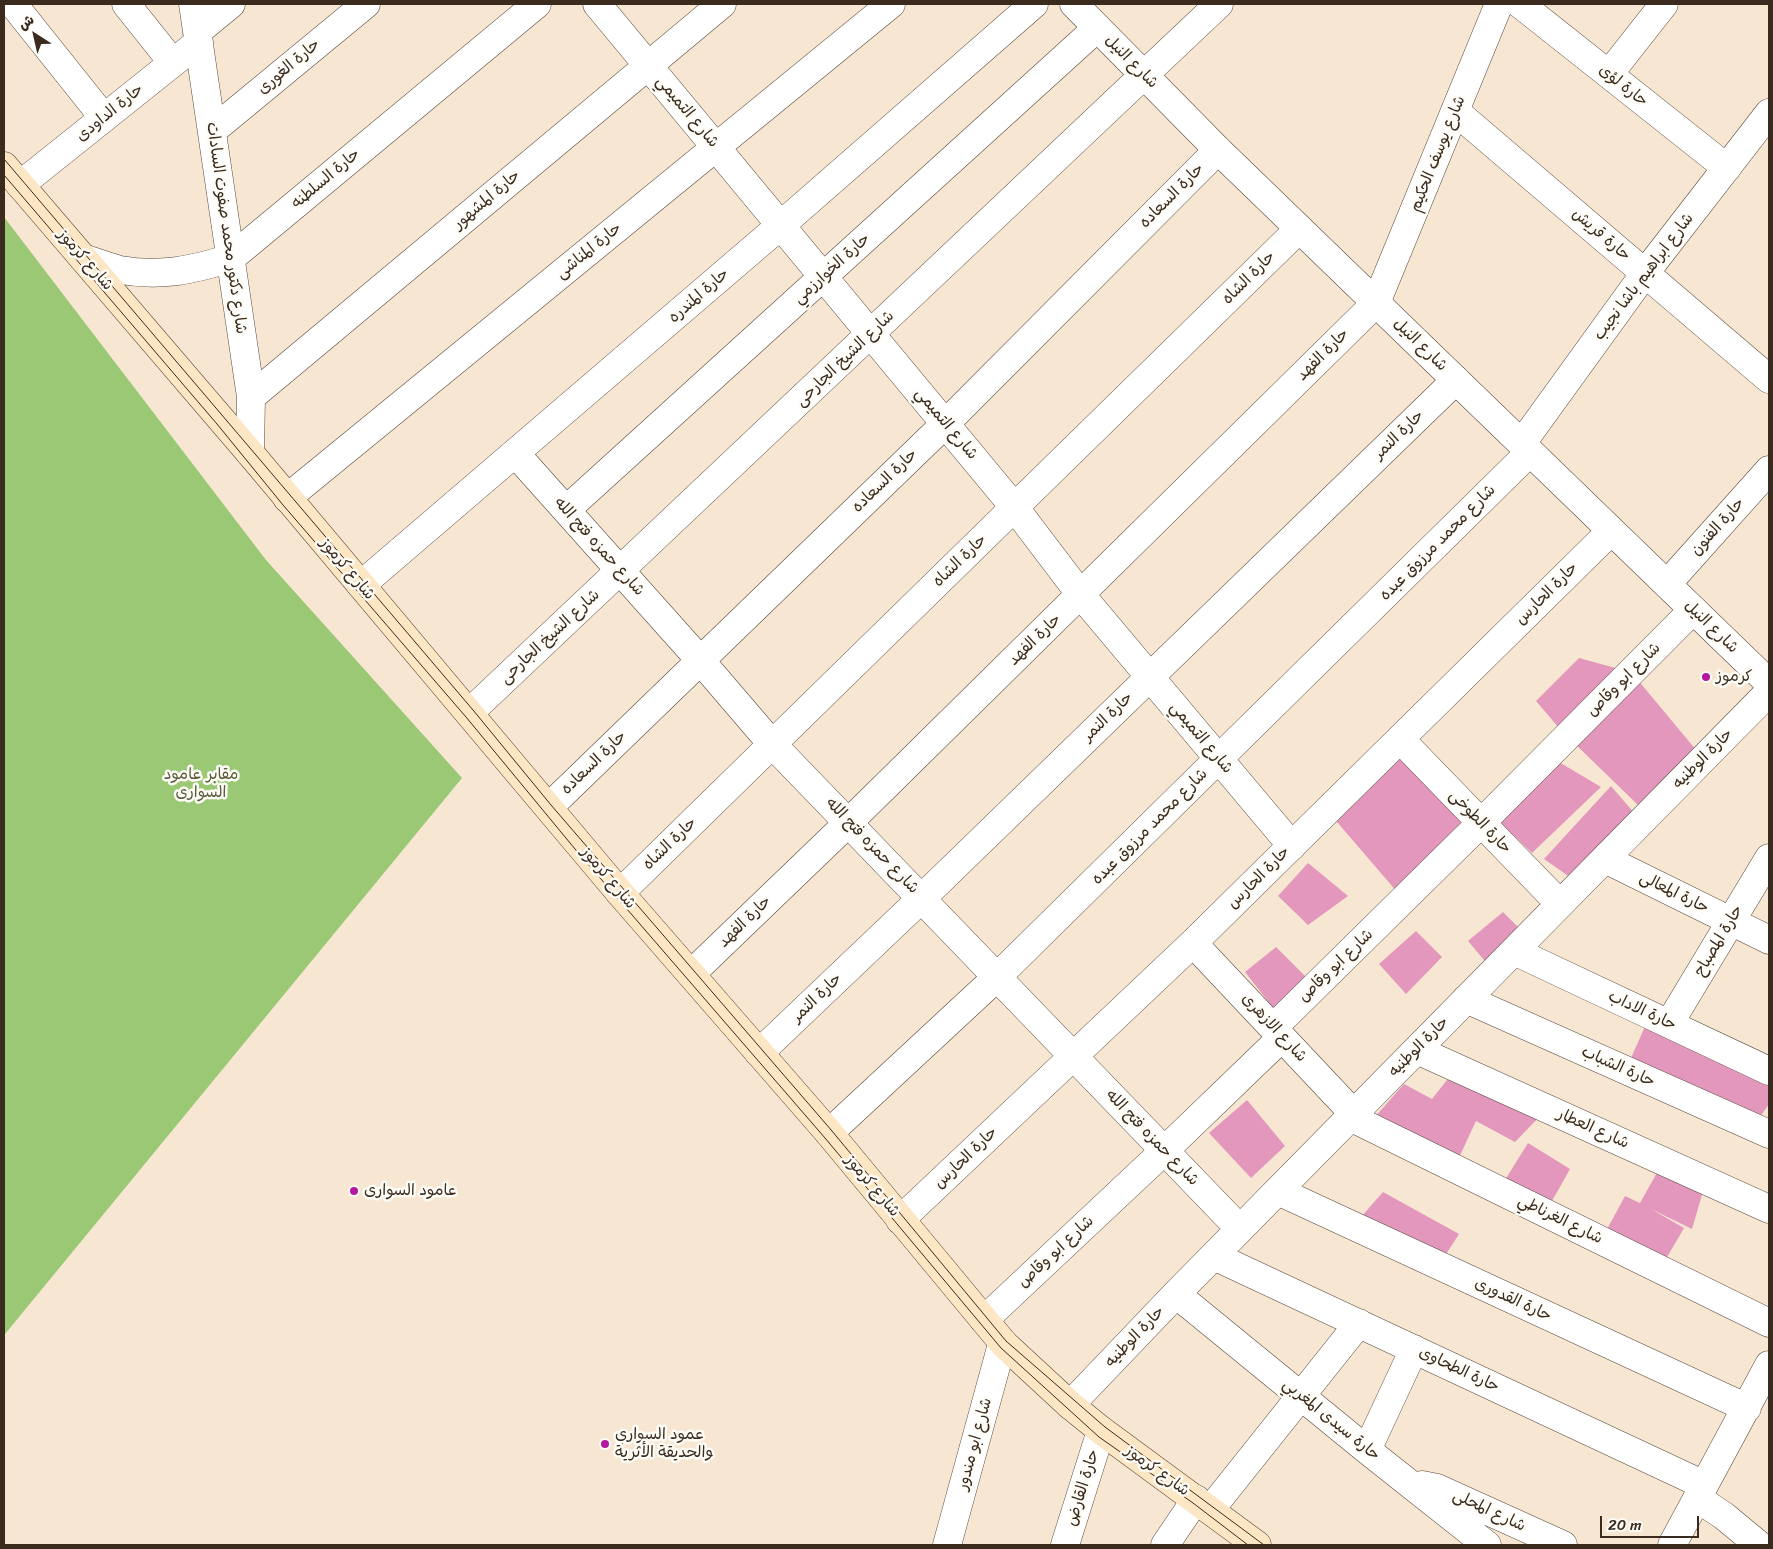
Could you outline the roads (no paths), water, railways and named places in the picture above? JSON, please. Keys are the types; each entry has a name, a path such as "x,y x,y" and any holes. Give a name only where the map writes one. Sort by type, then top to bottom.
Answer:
{"main road":[{"name":"شارع كرموز","path":"12,175 250,453 620,893 829,1134 1004,1344 1070,1405 1102,1431 1257,1545"}],"street":[{"path":"13,4 104,118"},
{"path":"126,4 173,63"},
{"name":"شارع دكتور محمد صفوت السادات","path":"193,4 251,397 250,453"},
{"name":"حارة الداودى","path":"12,175 104,118 173,63 231,4"},
{"name":"حارة الغورى","path":"212,131 366,4"},
{"name":"حارة السلطنه","path":"83,258 119,269 157,273 195,269 231,258 537,4"},
{"name":"شارع التميمي","path":"598,4 1016,508 1081,595 1292,846"},
{"name":"حارة المشهور","path":"251,397 722,4"},
{"name":"حارة المناشى","path":"287,498 891,4"},
{"name":"حارة المندره","path":"361,585 781,225 1034,4"},
{"name":"شارع النيل","path":"1074,4 1218,150 1769,683"},
{"name":"شارع الشيخ الجارحى","path":"469,713 1219,4"},
{"name":"حارة لؤى","path":"1503,4 1608,74 1727,168"},
{"name":"شارع يوسف الحكيم","path":"1376,303 1455,111 1503,4"},
{"path":"1608,74 1664,4"},
{"name":"حارة الخوارزمي","path":"566,510 1097,28"},
{"name":"حارة قريش","path":"1455,111 1769,379"},
{"name":"شارع ابراهيم باشا نجيب","path":"1526,448 1645,273 1768,117"},
{"name":"حارة السعاده","path":"549,807 945,424 1218,150"},
{"name":"حارة الشاه","path":"620,893 1016,508 1299,229"},
{"name":"حارة الفهد","path":"691,974 1081,595 1376,303"},
{"name":"حارة النمر","path":"759,1053 922,898 1456,380"},
{"name":"شارع محمد مرزوق عبده","path":"829,1134 997,977 1219,759 1526,448"},
{"name":"شارع حمزه فتح الله","path":"515,453 700,660 772,744 1240,1229"},
{"name":"حارة الفنون","path":"1667,584 1769,470"},
{"name":"حارة الحارس","path":"900,1220 1193,943 1611,530"},
{"name":"شارع ابو وقاص","path":"984,1320 1164,1151 1277,1041 1278,1026 1282,1019 1694,610"},
{"name":"حارة الوطنيه","path":"1070,1405 1176,1294 1769,692"},
{"name":"حارة الطوخى","path":"1400,739 1560,904"},
{"name":"حارة المصباح","path":"1669,1024 1769,858"},
{"name":"حارة المعالى","path":"1605,859 1769,940"},
{"name":"شارع الازهرى","path":"1193,943 1352,1115"},
{"name":"حارة الاداب","path":"1514,951 1769,1071"},
{"name":"حارة الشباب","path":"1466,999 1769,1134"},
{"name":"شارع العطار","path":"1417,1050 1769,1209"},
{"name":"شارع الغرناطي","path":"1352,1115 1769,1323"},
{"name":"حارة القدورى","path":"1278,1191 1747,1408"},
{"name":"حارة الطحاوى","path":"1214,1256 1414,1349 1700,1492 1724,1516 1760,1545"},
{"name":"حارة سيدى المغربي","path":"1176,1294 1487,1545"},
{"path":"1165,1545 1301,1396 1359,1324"},
{"name":"شارع ابو مندور","path":"947,1545 1004,1344"},
{"path":"1367,1450 1414,1349"},
{"path":"1672,1545 1769,1365"},
{"name":"حارة القارض","path":"1066,1545 1102,1431"},
{"name":"شارع المحلى","path":"1414,1487 1430,1485 1563,1545"}],"tram line":[{"path":"4,159 473,710 551,805 832,1131 1006,1341 1105,1427 1264,1545"},
{"path":"4,175 217,424 283,505 466,717 575,849 825,1138 1001,1348 1099,1437 1193,1503 1248,1545"}],"place":[{"name":"كرموز","path":"1706,677"},
{"name":"عامود السوارى","path":"354,1191"},
{"name":"عمود السواري والحديقة الأثرية","path":"605,1444"}],"park label":[{"name":"مقابر عامود السوارى","path":"201,784"}]}
